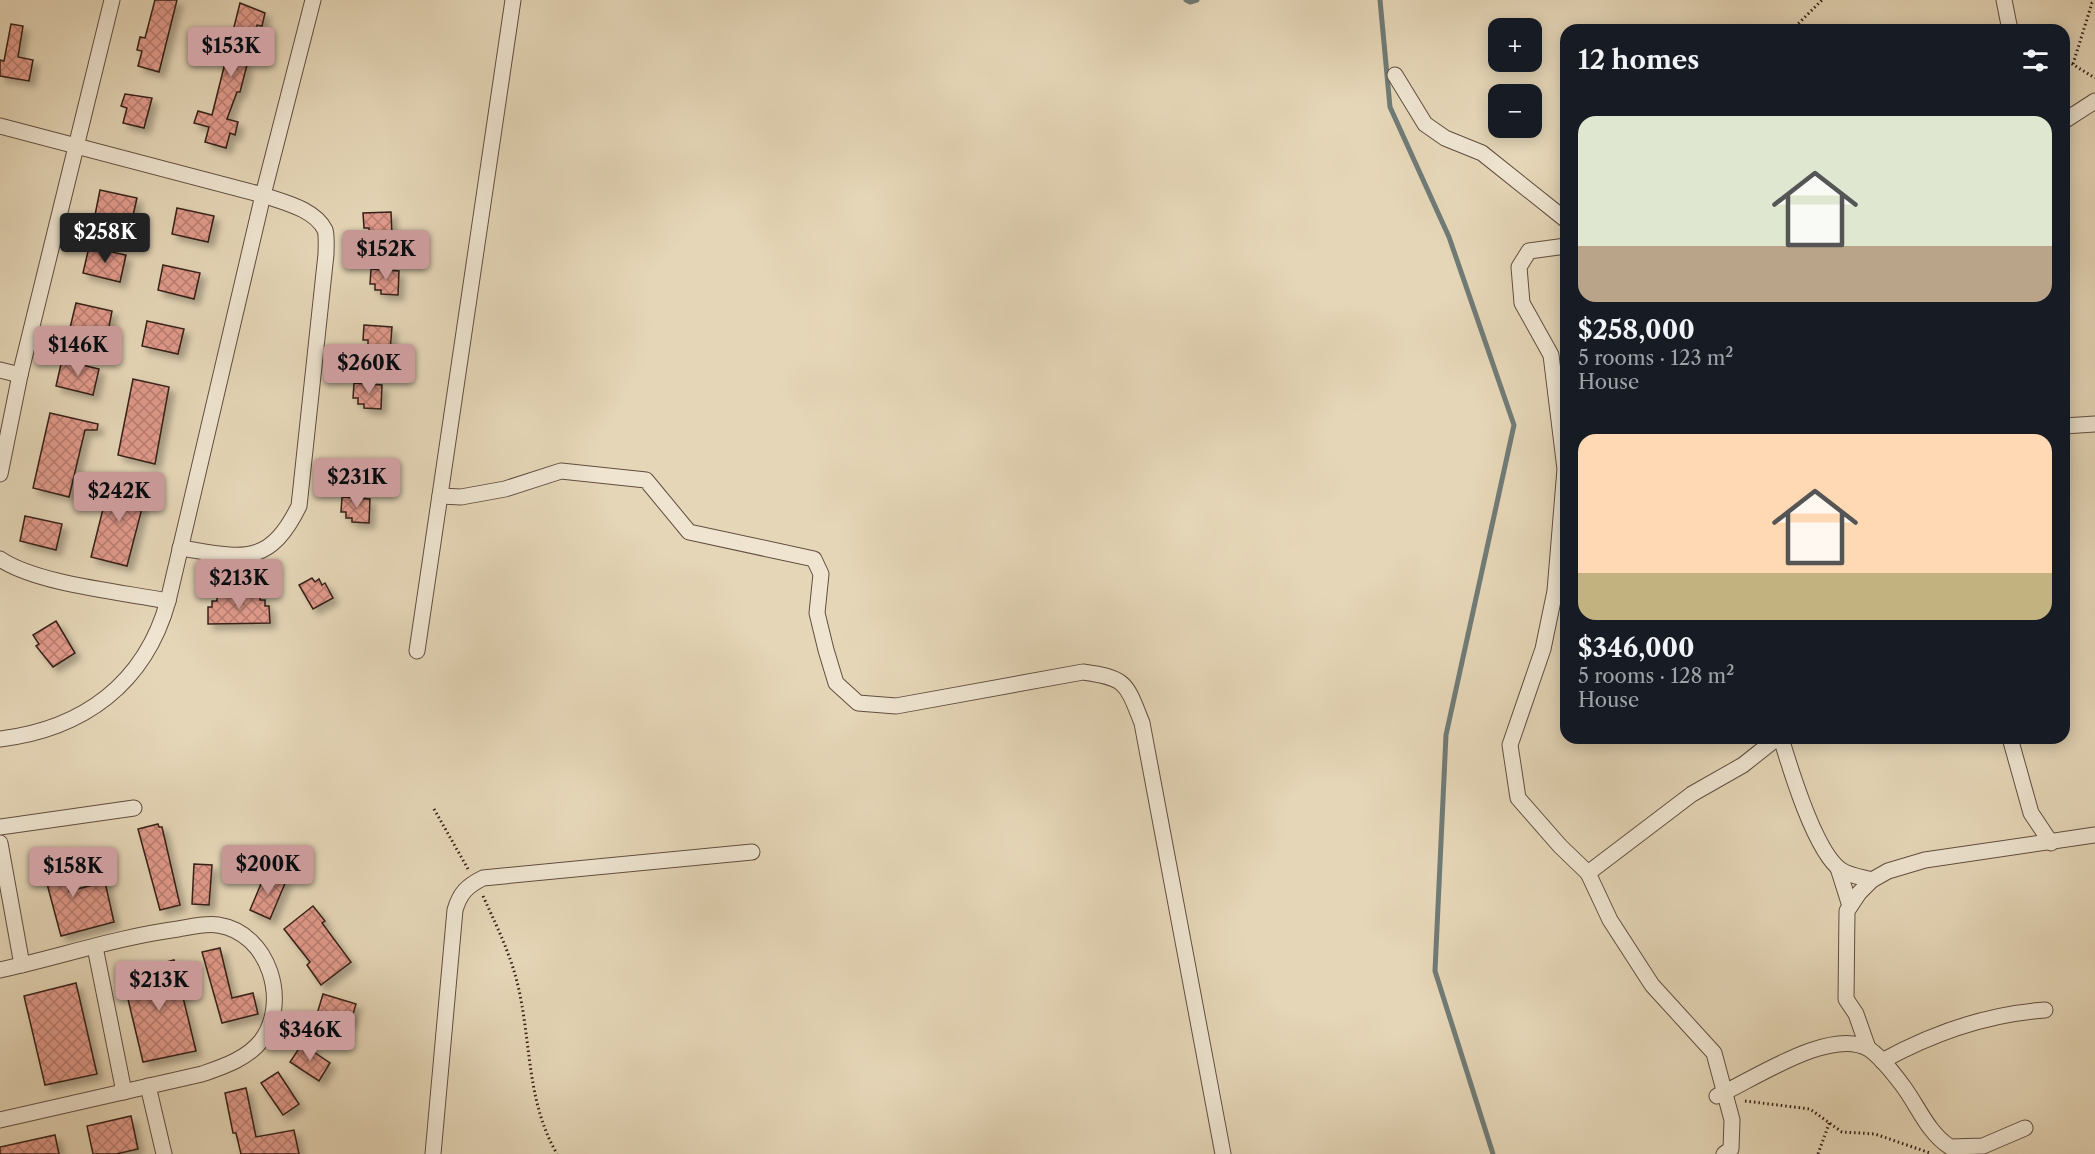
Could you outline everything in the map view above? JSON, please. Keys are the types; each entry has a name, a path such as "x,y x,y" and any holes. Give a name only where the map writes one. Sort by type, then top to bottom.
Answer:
{"street":[{"path":"0,474 20,375 74,145 112,0"},
{"path":"0,739 26,735 80,717 108,697 130,676 155,639 168,601 263,195 313,0"},
{"path":"417,651 513,0"},
{"path":"2004,0 2009,24"},
{"path":"1395,75 1425,124 1445,138 1482,153 1560,215"},
{"path":"2070,117 2095,101"},
{"path":"0,126 263,195 296,206 316,219 326,231 326,254 299,506 290,526 277,541 260,553 242,557 180,548"},
{"path":"1560,247 1529,251 1519,267 1522,303 1551,355 1560,428"},
{"path":"0,370 20,375"},
{"path":"2070,426 2095,424"},
{"path":"440,496 462,497 505,489 561,471 646,480 689,532 814,559 821,574 817,613 836,683 858,703 896,706 1083,672 1113,676 1128,688 1142,723 1223,1154"},
{"path":"1560,530 1555,591 1543,649 1510,745 1518,798 1560,846 1588,873 1610,920 1653,985 1714,1053 1721,1094 1732,1120 1731,1149 1724,1154"},
{"path":"0,559 15,569 40,576 168,601"},
{"path":"1588,873 1692,794 1743,765 1771,744"},
{"path":"1781,744 1818,838 1838,868 1850,906"},
{"path":"2012,744 2031,813 2051,843"},
{"path":"0,827 134,808"},
{"path":"2025,1128 1983,1146 1965,1149 1950,1147 1936,1136 1903,1086 1868,1048 1856,1014 1846,999 1847,911 1872,880 1888,871 1925,860 2095,835"},
{"path":"0,843 22,965"},
{"path":"433,1154 455,910 459,897 468,886 483,878 753,852"},
{"path":"1838,868 1848,874 1872,880"},
{"path":"0,970 158,932 219,925 240,934 255,948 269,967 274,986 275,1016 260,1042 233,1063 202,1074 0,1120"},
{"path":"95,946 124,1092"},
{"path":"1882,1061 1912,1045 1967,1024 1997,1015 2045,1010"},
{"path":"1721,1094 1753,1080 1785,1060 1816,1048 1838,1043 1868,1048"},
{"path":"148,1086 164,1154"}],"path":[{"path":"1798,24 1822,0"},
{"path":"2073,64 2092,3 2095,1"},
{"path":"2070,62 2095,78"},
{"path":"434,808 450,841 476,881 514,969 531,1086 541,1120 557,1154"},
{"path":"1721,1094 1810,1109 1842,1131 1882,1135 1926,1153 1936,1154 1950,1147"},
{"path":"1818,1154 1830,1121"}],"building":[{"path":"155,0 177,0 159,72 138,66 142,51 137,50 140,37 145,38"},
{"path":"240,3 265,13 262,26 257,25 253,39 248,38 241,63 247,65 240,92 237,92 227,119 238,122 235,135 230,133 226,148 205,142 209,127 194,123 198,111 212,115"},
{"path":"11,24 23,26 18,57 33,60 29,81 0,76 0,60 4,61"},
{"path":"125,94 152,98 144,128 123,123 127,108 121,106"},
{"path":"100,190 137,198 131,224 95,215"},
{"path":"177,208 214,216 208,242 172,234"},
{"path":"391,212 392,236 375,236 375,233 369,233 369,228 364,228 363,213"},
{"path":"89,247 126,255 120,282 83,273"},
{"path":"163,265 200,273 194,299 158,290"},
{"path":"371,269 399,271 398,295 381,294 381,290 375,290 375,284 370,284"},
{"path":"76,303 112,311 107,337 70,328"},
{"path":"147,321 184,329 178,354 142,346"},
{"path":"364,325 392,327 390,351 373,349 373,346 368,345 368,340 363,340"},
{"path":"62,360 99,369 93,395 56,386"},
{"path":"133,379 169,387 155,464 118,455"},
{"path":"354,383 382,385 381,409 364,408 364,404 358,404 358,398 353,398"},
{"path":"50,413 98,424 97,430 85,430 69,497 33,488"},
{"path":"110,481 147,489 127,566 91,557"},
{"path":"342,497 370,499 369,523 352,522 352,518 346,518 346,512 341,512"},
{"path":"25,516 62,524 56,550 20,541"},
{"path":"312,578 315,582 319,579 322,585 325,583 333,598 313,609 299,585"},
{"path":"260,595 260,600 265,600 265,606 269,606 270,623 208,624 208,607 212,607 212,601 217,601 217,596"},
{"path":"56,621 75,653 53,667 36,646 39,644 33,635"},
{"path":"158,824 162,827 180,905 160,910 138,829"},
{"path":"55,849 56,852 59,851 69,891 105,882 114,922 61,936 46,880 42,881 35,853"},
{"path":"194,864 212,865 209,905 192,904"},
{"path":"266,872 286,881 270,919 250,910"},
{"path":"313,906 325,921 322,923 351,962 321,985 307,965 310,962 284,929"},
{"path":"220,948 232,998 253,993 258,1014 222,1023 202,952"},
{"path":"174,960 196,1051 143,1062 122,974"},
{"path":"76,983 97,1074 45,1085 24,996"},
{"path":"323,994 356,1004 350,1024 317,1014"},
{"path":"302,1044 330,1063 319,1081 290,1062"},
{"path":"278,1072 299,1104 283,1115 261,1083"},
{"path":"246,1088 256,1137 294,1130 299,1154 241,1154 236,1133 233,1133 225,1093"},
{"path":"131,1116 138,1149 116,1154 93,1154 87,1126"},
{"path":"55,1135 59,1154 0,1154 0,1147"}],"waterway":[{"path":"1186,0 1190,2 1197,0"},
{"path":"1380,0 1390,107 1449,237 1514,425 1446,735 1435,971 1493,1154"}]}
